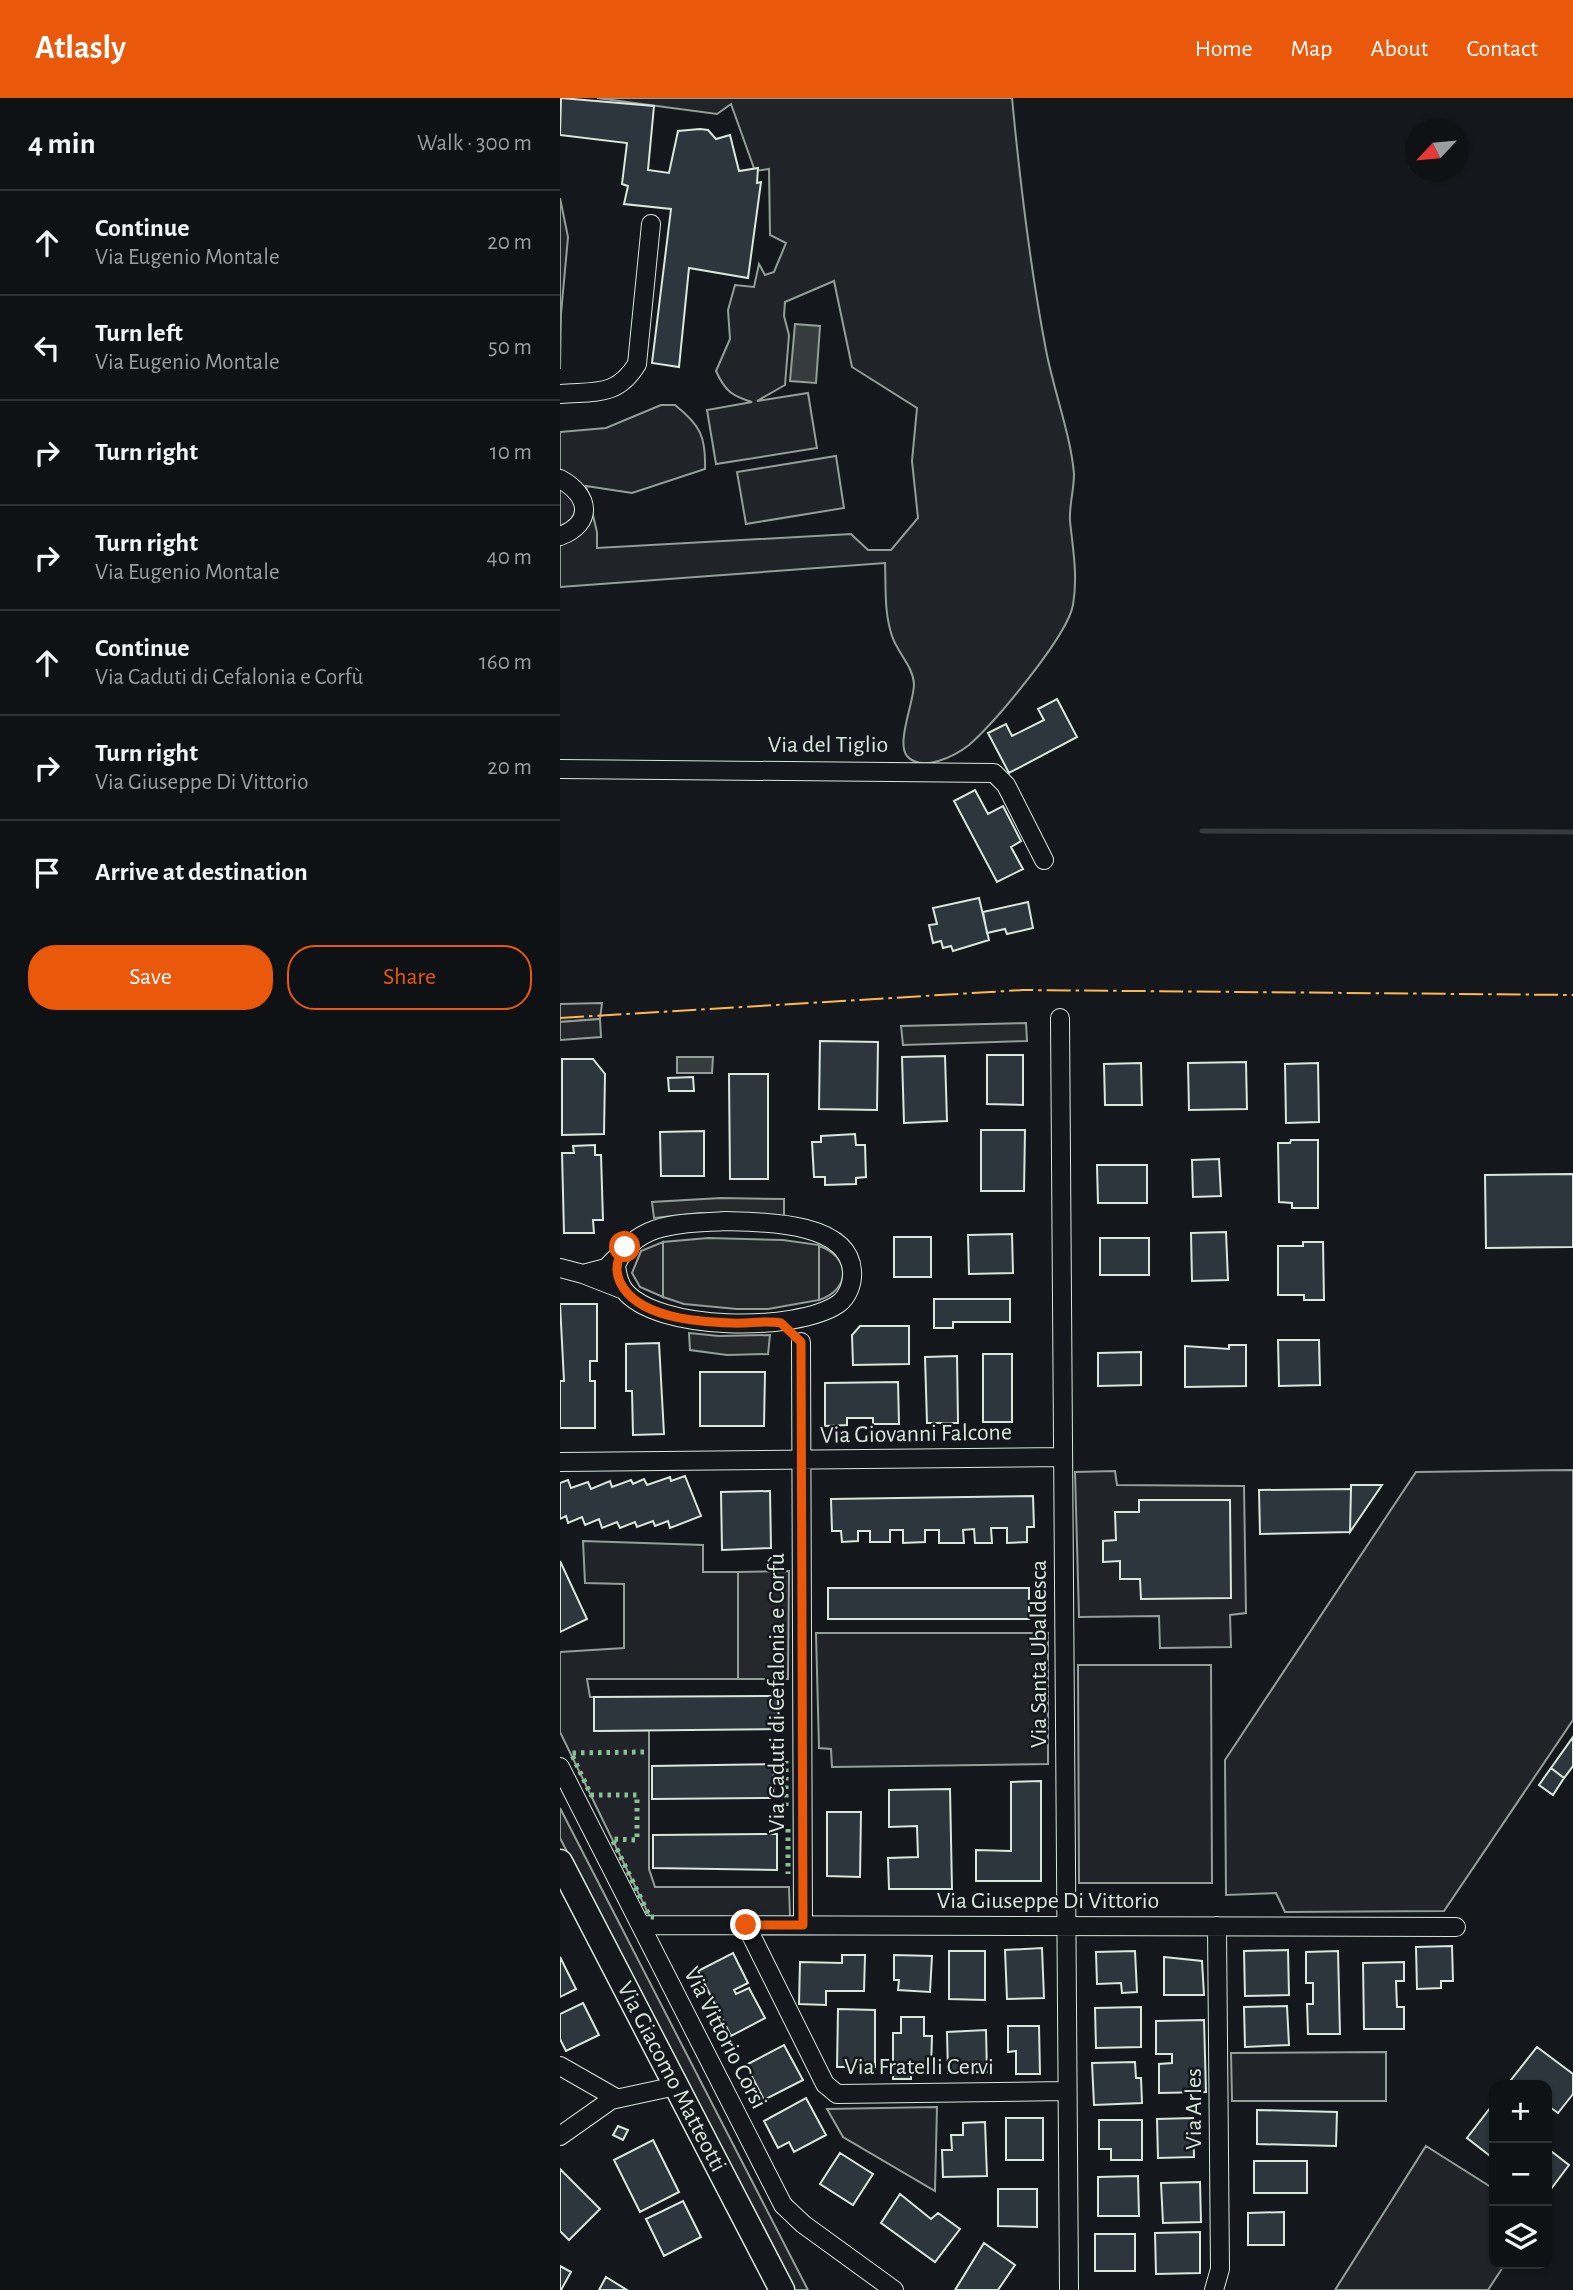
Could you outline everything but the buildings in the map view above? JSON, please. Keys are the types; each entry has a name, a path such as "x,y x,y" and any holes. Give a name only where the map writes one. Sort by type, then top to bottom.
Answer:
{"main road":[{"name":"Via Giacomo Matteotti","path":"560,1862 782,2290"}],"street":[{"path":"560,394 615,388 627,381 637,364 651,224"},
{"path":"560,479 580,494 584,506 583,518 574,530 560,536"},
{"name":"Via del Tiglio","path":"560,769 994,773 1006,785 1044,860"},
{"name":"Via Santa Ubaldesca","path":"1060,1018 1069,2290"},
{"path":"560,1268 624,1290 634,1300 680,1317 733,1323 770,1321 817,1313 839,1303 845,1296 852,1269 842,1247 812,1230 748,1222 669,1225 637,1236 606,1268 583,1274"},
{"path":"622,1251 616,1265 624,1290"},
{"path":"770,1321 781,1323 801,1342 806,1326 817,1313"},
{"name":"Via Caduti di Cefalonia e Corfù","path":"801,1342 803,1925"},
{"name":"Via Giovanni Falcone","path":"560,1462 1062,1457"},
{"name":"Via Vittorio Corsi","path":"560,1767 783,2205 803,2224 894,2290"},
{"name":"Via Giuseppe Di Vittorio","path":"640,1925 1456,1927"},
{"name":"Via Fratelli Cervi","path":"746,1925 825,2084 837,2094 1066,2091"},
{"name":"Via Arles","path":"1214,2290 1220,2269 1217,1926"},
{"path":"560,2066 616,2098"},
{"path":"560,2136 602,2104 616,2098 676,2086"}],"shaded area":[{"path":"597,98 1012,98 1040,319 1074,474 1070,515 1075,584 1073,605 1068,619 1044,657 995,718 969,745 956,754 938,761 921,763 913,761 904,750 904,732 914,684 911,671 894,642 889,627 885,563 560,587 560,432 606,428 661,405 675,405 696,425 703,440 705,469 632,493 586,486 597,532 597,548 851,534 868,550 891,550 918,518 912,461 917,408 852,367 834,281 785,302 784,316 789,335 785,385 757,401 808,393 817,448 716,464 707,410 752,402 730,392 716,371 730,339 728,310 735,285 754,287 759,264 765,275 774,272 786,243 770,235 769,169 755,171 731,104 717,114"},
{"path":"560,198 568,237 561,314 560,369"},
{"path":"795,324 820,326 816,383 790,381"},
{"path":"836,456 844,508 746,524 737,472"},
{"path":"602,1003 600,1019 560,1022 560,1004"},
{"path":"600,1019 601,1037 560,1040 560,1022"},
{"path":"1026,1023 1027,1041 903,1045 901,1026"},
{"path":"677,1057 713,1057 712,1073 677,1073"},
{"path":"721,1198 784,1199 784,1216 701,1213 654,1218 652,1202"},
{"path":"708,1238 783,1240 819,1245 819,1300 768,1309 737,1309 684,1304 663,1297 663,1242"},
{"path":"663,1242 663,1297 640,1287 632,1273 641,1251"},
{"path":"819,1246 837,1257 843,1273 837,1288 819,1300"},
{"path":"689,1333 719,1336 770,1335 768,1354 727,1355 690,1350"},
{"path":"1573,1470 1573,1720 1444,1911 1285,1912 1276,1893 1226,1895 1225,1760 1416,1472"},
{"path":"1115,1471 1117,1485 1244,1486 1246,1613 1230,1615 1231,1647 1160,1648 1159,1616 1079,1617 1075,1472"},
{"path":"583,1541 703,1545 703,1572 738,1572 738,1679 587,1679 590,1697 594,1697 594,1731 649,1730 649,1869 655,1887 789,1887 790,1917 650,1917 560,1732 560,1652 624,1648 624,1584 585,1583"},
{"path":"789,1571 788,1679 738,1679 738,1572"},
{"path":"816,1633 1048,1633 1048,1764 832,1767 831,1749 819,1748"},
{"path":"1078,1665 1211,1665 1212,1883 1079,1883"},
{"path":"560,1808 808,2290 793,2290 560,1838"},
{"path":"1386,2052 1386,2101 1232,2101 1231,2053"},
{"path":"937,2107 935,2191 843,2137 827,2109"},
{"path":"1426,2146 1489,2186 1489,2269 1502,2269 1488,2290 1335,2290"}],"waterway":[{"path":"1202,831 1573,832"}],"hedge":[{"path":"644,1752 571,1753 591,1795 637,1795 637,1840 612,1839 650,1917 654,1917"},
{"path":"786,1761 786,1806"},
{"path":"788,1829 788,1874"}],"power":[{"path":"560,1018 1023,990 1573,995"}],"route":[{"path":"625,1247 616,1265 617,1277 634,1300 680,1317 702,1321 781,1323 801,1342 803,1925 746,1925"}]}
